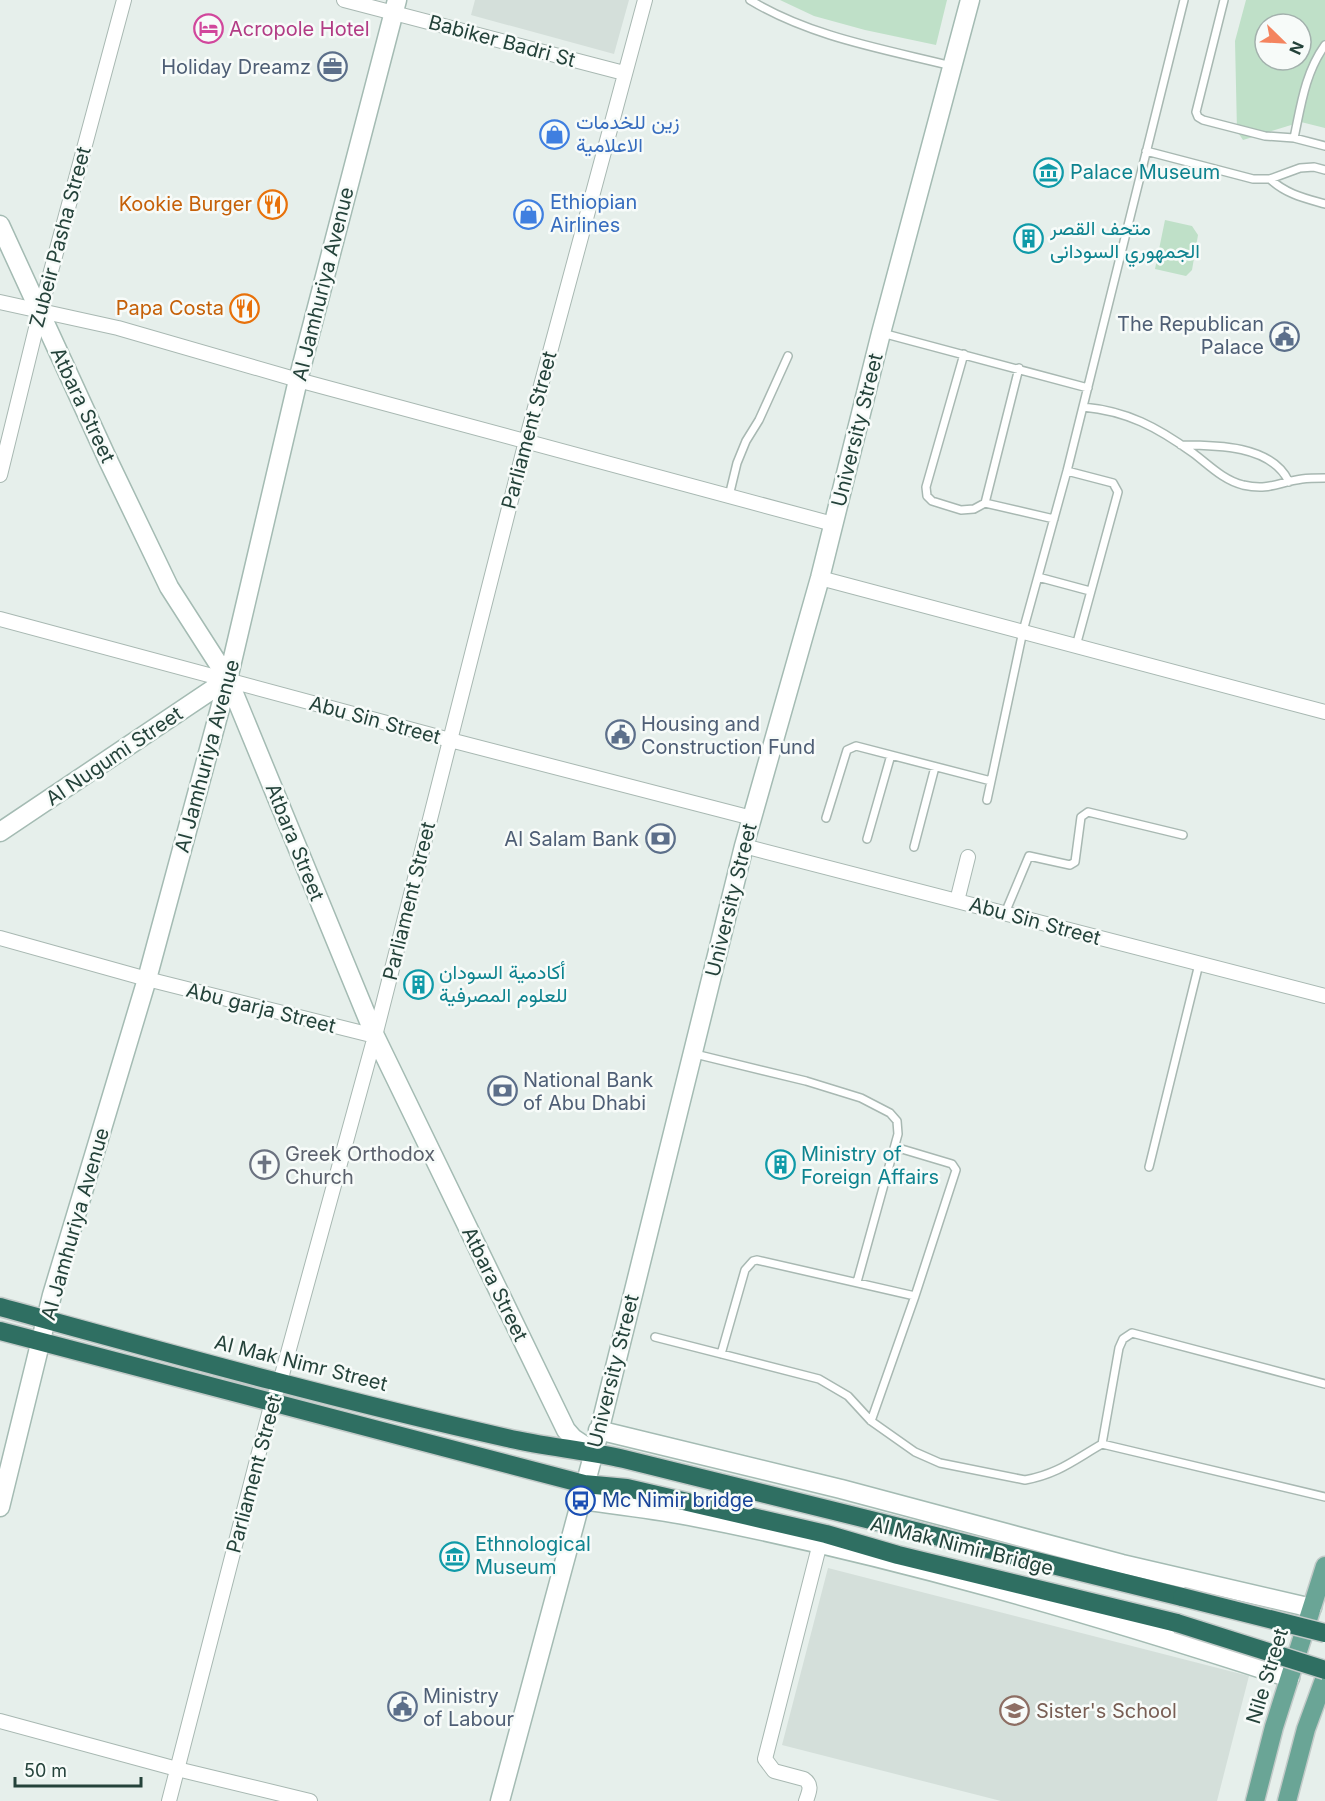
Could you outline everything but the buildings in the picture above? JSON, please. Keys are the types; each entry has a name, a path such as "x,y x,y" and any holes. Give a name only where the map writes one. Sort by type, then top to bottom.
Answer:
{"highway":[{"name":"Al Mak Nimr Street","path":"0,1307 279,1382 507,1438 560,1449 594,1452"},
{"name":"Al Mak Nimir Bridge","path":"0,1331 272,1402 583,1492 627,1488 826,1534 898,1555 1177,1623 1325,1670"},
{"name":"Al Mak Nimir Bridge","path":"594,1452 902,1526 1325,1633"}],"main road":[{"name":"University Street","path":"500,1801 594,1452 744,846 820,578 881,333 970,0"},
{"name":"Al Jamhuriya Avenue","path":"0,1507 52,1295 147,979 228,679 298,380 395,6"},
{"name":"Atbara Street","path":"0,225 169,587 228,679 375,1036 566,1430 573,1438 594,1452"},
{"name":"Al Nugumi Street","path":"0,832 228,679"},
{"path":"598,1430 830,1486 1122,1564 1312,1608"},
{"path":"583,1492 820,1543 1045,1603 1290,1678"},
{"name":"Nile Street","path":"1255,1801 1325,1566"},
{"path":"1287,1801 1306,1729 1325,1677"}],"street":[{"name":"Zubeir Pasha Street","path":"0,475 40,312 124,0"},
{"name":"Babiker Badri St","path":"344,0 395,6 624,73"},
{"name":"Parliament Street","path":"169,1801 272,1402 375,1036 526,441 645,0"},
{"path":"0,302 118,328 298,380 833,525"},
{"path":"820,578 1325,712"},
{"name":"Abu Sin Street","path":"0,618 450,740 752,818"},
{"name":"Abu Sin Street","path":"744,846 1325,996"},
{"path":"957,901 968,857"},
{"name":"Abu garja Street","path":"0,938 147,979 375,1036"},
{"path":"806,1801 810,1787 808,1782 774,1771 765,1759 820,1543"},
{"path":"0,1721 177,1769 310,1801"}],"lane":[{"path":"750,0 800,26 952,66"},
{"path":"987,800 1023,631 1067,471 1184,0"},
{"path":"1224,0 1196,112 1198,117 1265,136 1294,138 1325,146"},
{"path":"1294,138 1307,79 1311,67 1325,45"},
{"path":"1146,151 1253,179 1270,179 1300,168 1314,167 1325,170"},
{"path":"1270,179 1281,189 1293,195 1325,204"},
{"path":"881,333 1088,388"},
{"path":"964,354 926,487 927,496 932,501 961,510 974,509 985,503 1054,519"},
{"path":"729,496 737,463 746,441 759,420 788,356"},
{"path":"985,503 1019,368"},
{"path":"1083,407 1107,409 1136,418 1181,445 1217,473 1240,484 1261,489 1302,479 1325,478"},
{"path":"1181,445 1230,447 1265,458 1283,470 1289,482"},
{"path":"1067,471 1113,483 1118,492 1076,646"},
{"path":"1038,577 1090,591"},
{"path":"826,818 847,750 856,746 991,781"},
{"path":"867,839 891,755"},
{"path":"914,847 935,767"},
{"path":"1005,913 1029,856 1070,865 1075,862 1082,817 1088,812 1183,835"},
{"path":"1149,1167 1199,964"},
{"path":"692,1054 806,1081 861,1098 890,1113 897,1121 898,1134 895,1147 857,1282"},
{"path":"871,1421 956,1170 952,1164 895,1147"},
{"path":"721,1354 745,1270 753,1261 757,1260 915,1296"},
{"path":"1102,1444 1119,1348 1123,1339 1132,1333 1325,1384"},
{"path":"654,1337 819,1379 848,1396 871,1421 915,1452 940,1463 1025,1479 1039,1477 1068,1467 1077,1458 1102,1444 1325,1497"}],"shaded area":[{"path":"475,0 629,0 614,54 471,15"},
{"name":"Sister's School","path":"828,1568 1249,1676 1217,1801 1001,1801 782,1745"}],"green space":[{"path":"780,0 947,0 936,45 865,30 814,16"},
{"path":"1246,0 1325,0 1325,128 1301,122 1243,140 1237,131 1235,41"},
{"path":"1165,220 1192,226 1198,235 1192,270 1186,276 1155,269"}],"place":[{"name":"Acropole Hotel","path":"208,29"},
{"name":"Holiday Dreamz","path":"332,67"},
{"name":"زين للخدمات الاعلامية","path":"555,134"},
{"name":"Palace Museum","path":"1049,172"},
{"name":"Kookie Burger","path":"273,204"},
{"name":"Ethiopian Airlines","path":"529,214"},
{"name":"متحف القصر الجمهوري السودانى","path":"1029,239"},
{"name":"Papa Costa","path":"245,308"},
{"name":"The Republican Palace","path":"1285,336"},
{"name":"Housing and Construction Fund","path":"620,735"},
{"name":"Al Salam Bank","path":"660,839"},
{"name":"أكادمية السودان للعلوم المصرفية","path":"418,984"},
{"name":"National Bank of Abu Dhabi","path":"502,1091"},
{"name":"Greek Orthodox Church","path":"264,1165"},
{"name":"Ministry of Foreign Affairs","path":"780,1165"},
{"name":"Mc Nimir bridge","path":"581,1500"},
{"name":"Ethnological Museum","path":"454,1556"},
{"name":"Ministry of Labour","path":"402,1707"},
{"name":"Sister's School","path":"1015,1711"}]}
